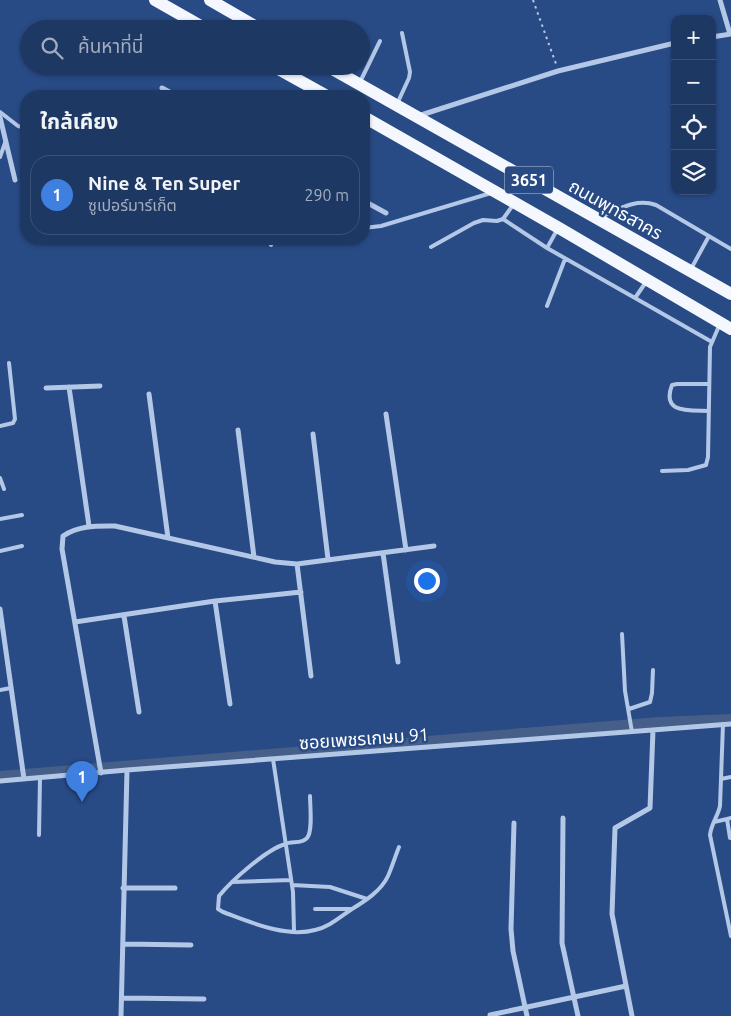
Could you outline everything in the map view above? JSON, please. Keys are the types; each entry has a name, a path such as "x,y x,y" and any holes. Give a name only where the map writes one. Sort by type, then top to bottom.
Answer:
{"main road":[{"path":"155,0 190,20"},
{"path":"210,0 244,20"},
{"path":"289,75 316,90"},
{"name":"ถนนพุทธสาคร","path":"343,75 369,90"},
{"name":"ถนนพุทธสาคร","path":"370,91 731,294"},
{"name":"3651","path":"370,120 559,228 725,326"}],"street":[{"path":"716,36 730,34 720,0"},
{"path":"415,116 558,71 671,44"},
{"path":"162,88 166,90"},
{"path":"0,117 15,180"},
{"path":"370,204 386,213"},
{"path":"46,388 100,386"},
{"path":"69,387 89,526"},
{"path":"149,394 168,538"},
{"path":"386,414 406,550"},
{"path":"238,430 254,557"},
{"path":"313,434 328,559"},
{"path":"101,773 62,550 63,536 70,531 89,526 115,526 275,562 298,564 434,546"},
{"path":"382,554 398,662"},
{"path":"298,564 311,676"},
{"path":"75,622 124,616 215,600 301,592"},
{"path":"215,600 230,704"},
{"path":"0,609 24,779"},
{"path":"124,616 139,712"},
{"name":"ซอยเพชรเกษม 91","path":"0,781 731,724"},
{"path":"632,1016 612,914 615,828 650,808 653,730"},
{"path":"121,1016 127,770"},
{"path":"562,818 562,943 578,1016"},
{"path":"514,823 510,929 527,1016"},
{"path":"123,888 175,888"},
{"path":"122,944 192,945"},
{"path":"490,1015 626,986"},
{"path":"122,998 204,999"}],"lane":[{"path":"396,106 410,72 402,33"},
{"path":"370,62 380,42"},
{"path":"359,84 364,75"},
{"path":"0,112 20,126"},
{"path":"0,157 6,141"},
{"path":"370,227 381,226 496,192"},
{"path":"597,219 631,204 647,202 656,205 731,249"},
{"path":"432,247 474,223 483,220 496,221 503,219 515,203"},
{"path":"503,219 565,259 712,342"},
{"path":"547,248 559,228"},
{"path":"690,271 708,236"},
{"path":"547,306 565,259"},
{"path":"635,298 647,280"},
{"path":"662,471 688,470 706,465 708,457 710,347 725,326"},
{"path":"0,426 13,423 15,419 9,363"},
{"path":"709,384 677,384 672,385 670,390 670,403 674,407 709,411"},
{"path":"0,478 4,489"},
{"path":"0,519 22,515"},
{"path":"0,551 22,546"},
{"path":"622,634 625,691 632,732"},
{"path":"629,711 650,702 653,670"},
{"path":"0,690 11,688"},
{"path":"723,724 720,806 710,828 710,834 731,936"},
{"path":"273,759 292,882 294,931"},
{"path":"721,779 731,777"},
{"path":"39,835 40,778"},
{"path":"310,796 310,832 308,838 285,844 267,854 219,896 218,909 269,928 307,932 317,930 330,924 367,899 382,885 388,877 399,847"},
{"path":"714,822 729,819 730,838"},
{"path":"233,882 292,882 330,887 367,899"},
{"path":"725,909 731,907"},
{"path":"315,909 352,909"}],"path":[{"path":"533,0 558,71"}],"waterway":[{"path":"0,776 659,722 731,719"}],"place":[{"name":"Nine & Ten Super","path":"82,802"}]}
